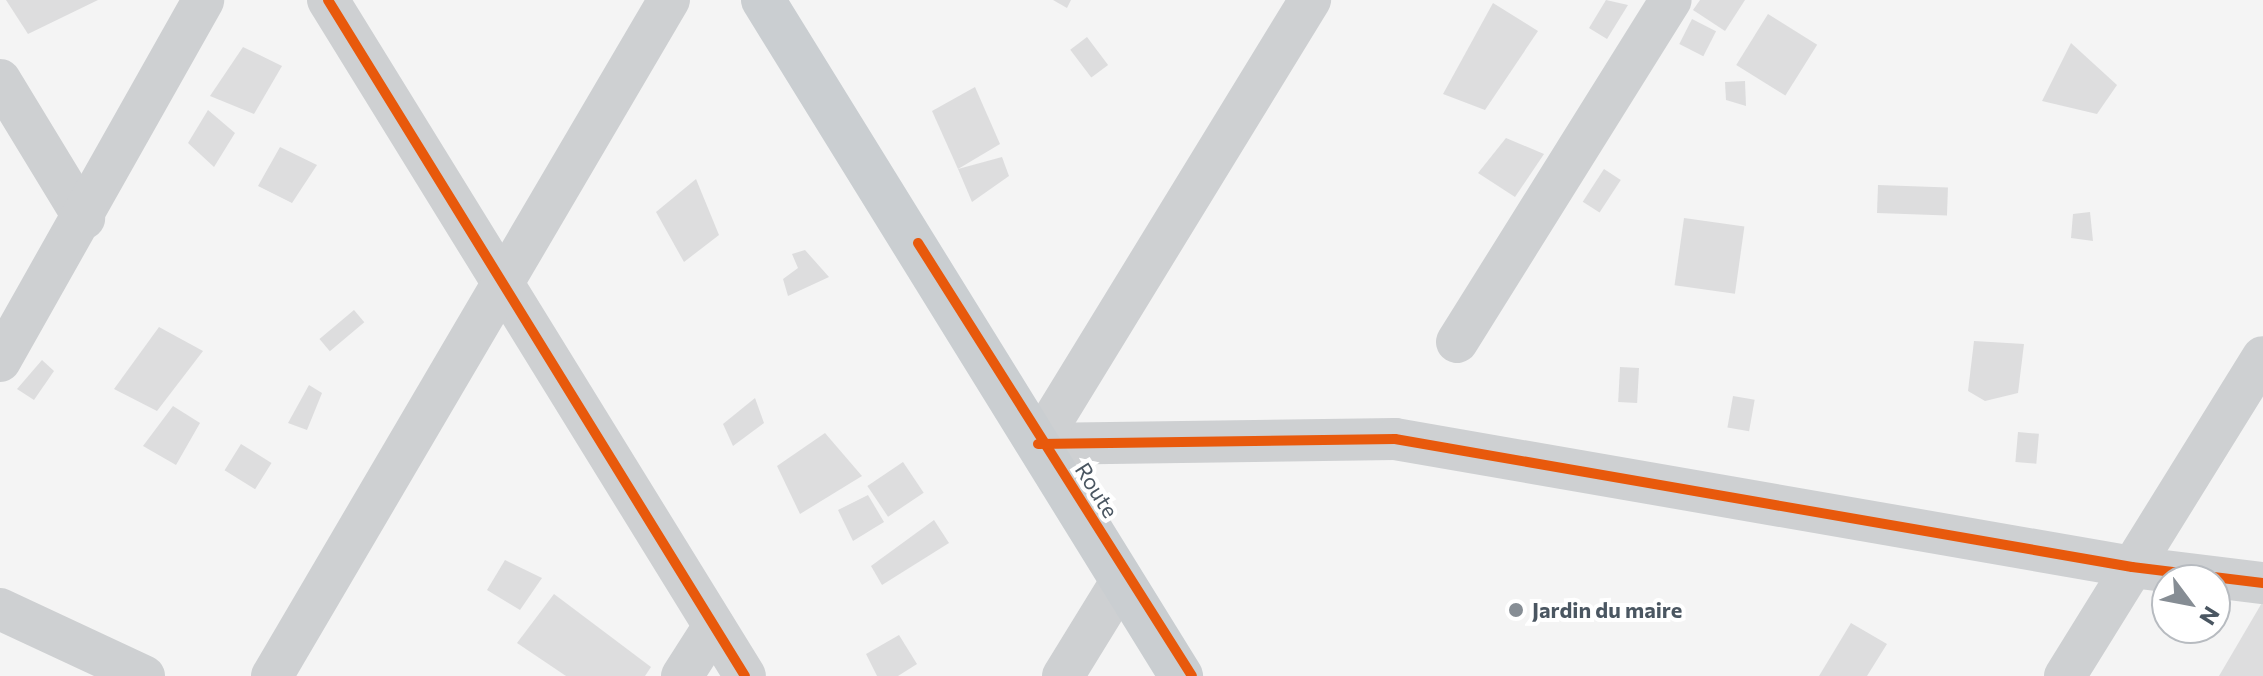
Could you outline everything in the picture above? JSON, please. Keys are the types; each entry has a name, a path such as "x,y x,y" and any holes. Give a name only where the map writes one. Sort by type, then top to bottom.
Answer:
{"main road":[{"path":"763,0 1181,676"}],"street":[{"path":"0,361 84,218 203,0"},
{"path":"328,0 502,274 745,676"},
{"path":"272,676 502,274 669,0"},
{"path":"1038,444 1310,0"},
{"path":"1457,342 1671,0"},
{"path":"0,80 84,218"},
{"path":"2065,676 2263,357"},
{"path":"1038,444 1395,439 2132,567 2263,583"},
{"path":"1063,676 1122,580"},
{"path":"0,609 144,676"},
{"path":"682,676 714,626"}],"building":[{"path":"6,0 98,0 28,34"},
{"path":"1053,0 1071,0 1067,8"},
{"path":"1606,0 1628,5 1607,39 1589,28"},
{"path":"1700,0 1745,0 1725,31 1693,10"},
{"path":"1493,3 1538,31 1485,110 1443,94"},
{"path":"1768,14 1817,45 1785,96 1736,65"},
{"path":"1692,19 1716,31 1703,56 1679,44"},
{"path":"1087,37 1108,65 1091,78 1070,50"},
{"path":"2071,43 2117,85 2097,114 2042,101"},
{"path":"243,47 282,66 254,114 210,96"},
{"path":"1745,81 1746,106 1726,100 1725,82"},
{"path":"975,87 1000,144 958,169 932,111"},
{"path":"208,110 235,133 214,167 188,143"},
{"path":"1506,138 1544,154 1515,197 1478,173"},
{"path":"280,147 317,165 292,203 258,186"},
{"path":"1002,157 1009,176 972,202 958,169"},
{"path":"1604,169 1621,180 1600,213 1583,202"},
{"path":"696,179 719,235 684,262 656,212"},
{"path":"1878,185 1948,187 1947,215 1877,213"},
{"path":"2090,212 2093,241 2071,238 2073,214"},
{"path":"1684,218 1744,226 1735,294 1675,285"},
{"path":"805,250 829,277 788,296 783,279 798,268 792,254"},
{"path":"354,310 364,322 330,351 320,339"},
{"path":"159,327 203,351 157,411 114,389"},
{"path":"1974,341 2024,344 2018,393 1985,401 1968,391"},
{"path":"42,360 54,371 34,400 17,389"},
{"path":"1620,367 1639,368 1637,403 1618,402"},
{"path":"309,385 322,393 307,430 288,423"},
{"path":"1733,396 1755,400 1749,431 1727,428"},
{"path":"755,398 764,423 733,446 723,424"},
{"path":"173,406 200,423 176,465 143,446"},
{"path":"2018,432 2039,434 2036,464 2015,462"},
{"path":"825,433 862,476 800,514 777,466"},
{"path":"241,444 272,463 255,489 225,470"},
{"path":"903,462 924,493 888,517 867,486"},
{"path":"868,495 884,522 853,541 838,510"},
{"path":"934,520 949,543 882,585 871,566"},
{"path":"505,560 542,578 520,610 487,590"},
{"path":"554,594 651,667 645,676 566,676 517,643"},
{"path":"2263,601 2263,676 2219,676"},
{"path":"1851,623 1887,644 1867,676 1819,676"},
{"path":"899,635 917,664 898,676 877,676 866,654"}],"cycle path":[{"path":"328,0 745,676"},
{"name":"Route","path":"918,243 1192,676"},
{"name":"Route","path":"1038,444 1395,439 2132,567 2263,583"}],"place":[{"name":"Jardin du maire","path":"1516,610"}]}
